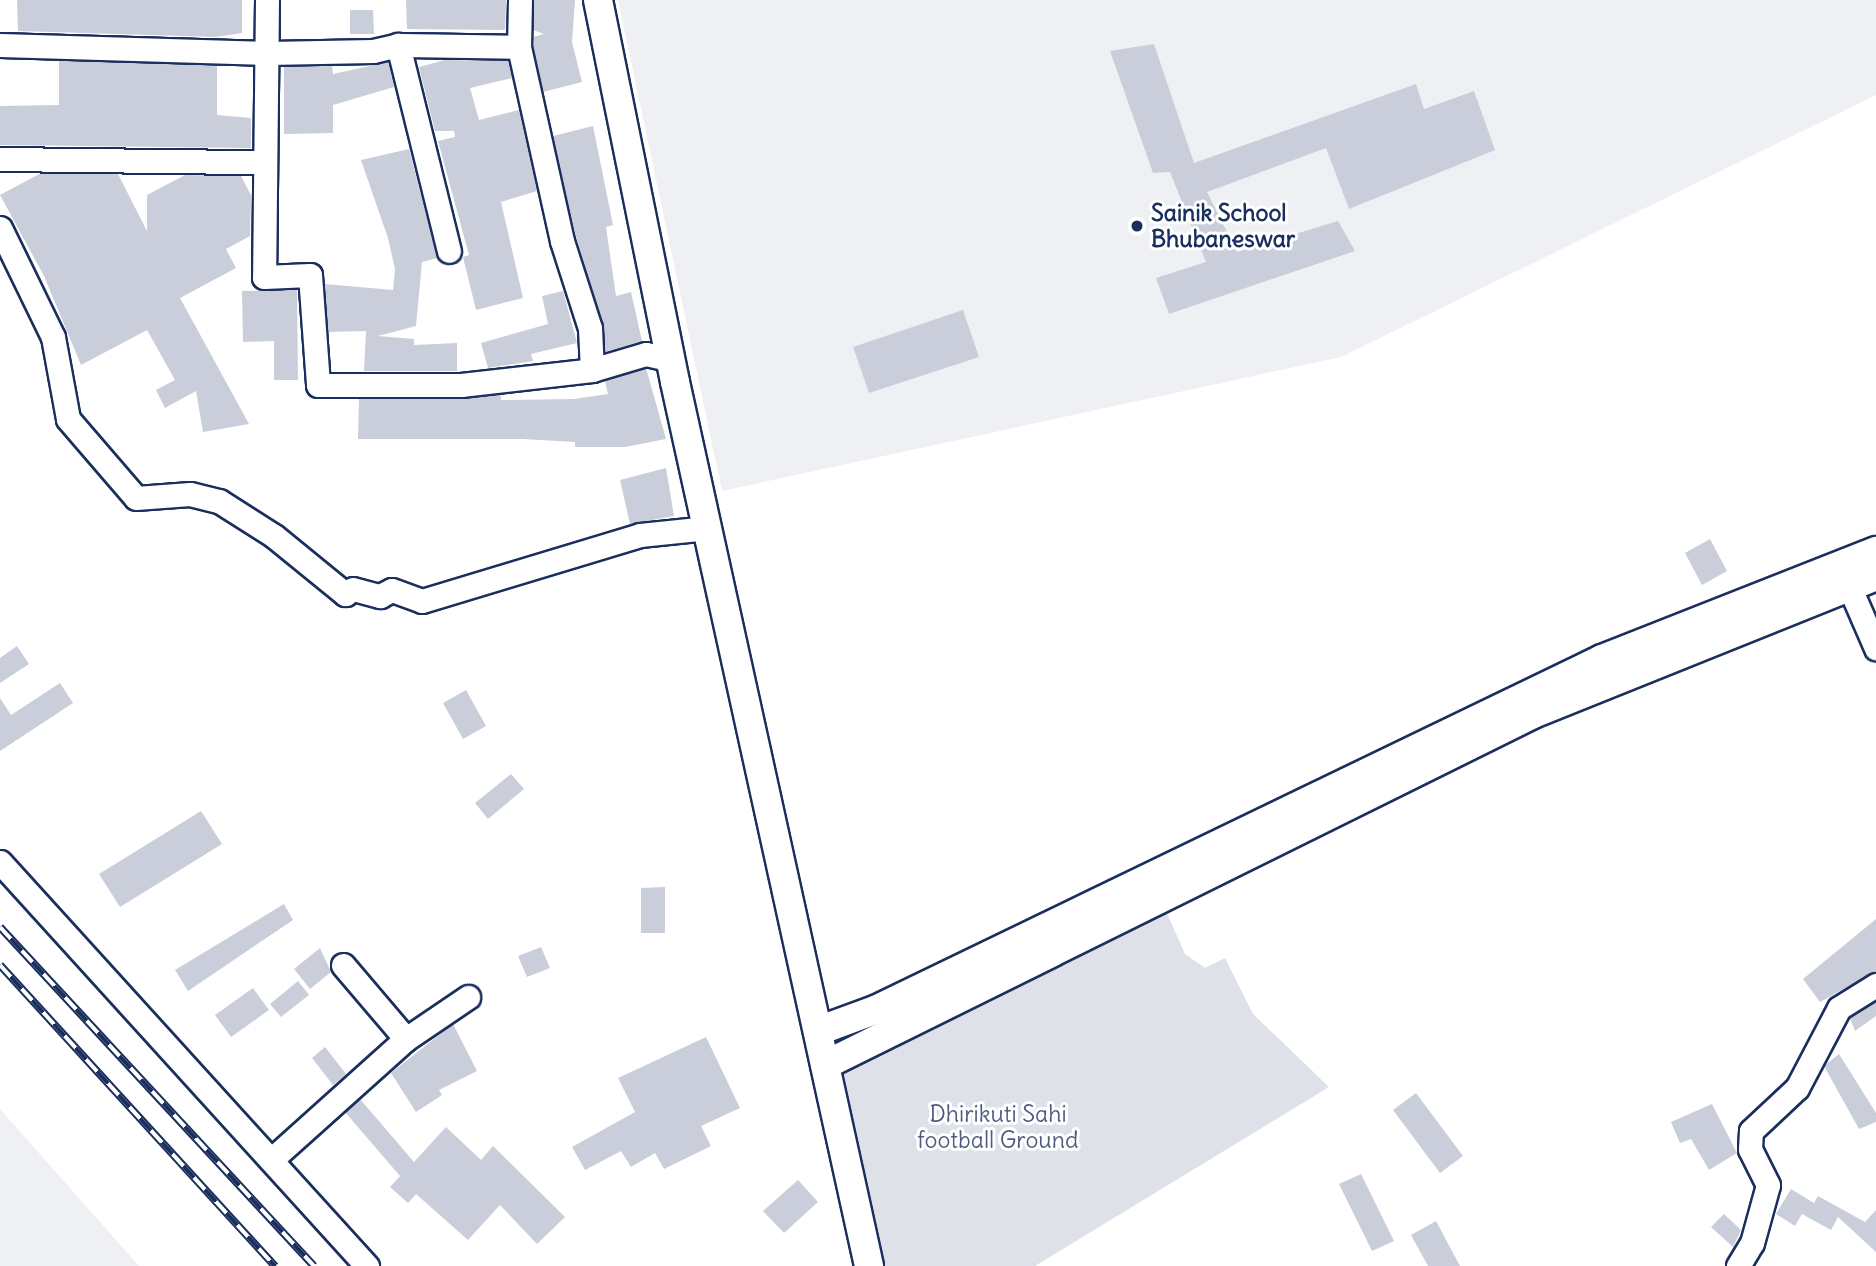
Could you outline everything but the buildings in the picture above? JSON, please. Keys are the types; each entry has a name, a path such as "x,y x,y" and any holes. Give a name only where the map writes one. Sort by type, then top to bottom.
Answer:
{"street":[{"path":"267,0 268,53 263,162 264,277 310,275 318,385 461,385 592,370 646,354 671,360"},
{"path":"520,0 519,47 562,241 590,328 592,370"},
{"path":"598,0 671,360 869,1266"},
{"path":"398,45 449,251"},
{"path":"0,46 268,53 373,51 398,45 519,47"},
{"path":"0,159 263,162"},
{"path":"0,228 53,337 68,419 136,498 190,494 219,501 274,536 345,594 353,589 380,596 391,590 422,601 639,535 708,528"},
{"path":"818,1031 875,1010 1602,659 1876,551"},
{"path":"825,1066 1533,714 1876,576"},
{"path":"1849,586 1876,649"},
{"path":"0,862 368,1266"},
{"path":"343,964 406,1039"},
{"path":"1738,1266 1752,1243 1768,1185 1750,1149 1751,1131 1797,1088 1839,1008 1876,985"},
{"path":"271,1160 406,1039 468,997"}],"shaded area":[{"name":"Sainik School Bhubaneswar","path":"618,0 1876,0 1876,95 1341,357 722,491"},
{"path":"0,1109 139,1266 0,1266"}],"green space":[{"name":"Dhirikuti Sahi football Ground","path":"1161,900 1185,954 1205,968 1225,958 1253,1014 1329,1087 1035,1266 874,1266 832,1052"}],"railway":[{"path":"0,927 314,1266"},
{"path":"0,965 275,1266"}],"place":[{"name":"Sainik School Bhubaneswar","path":"1137,226"}]}
